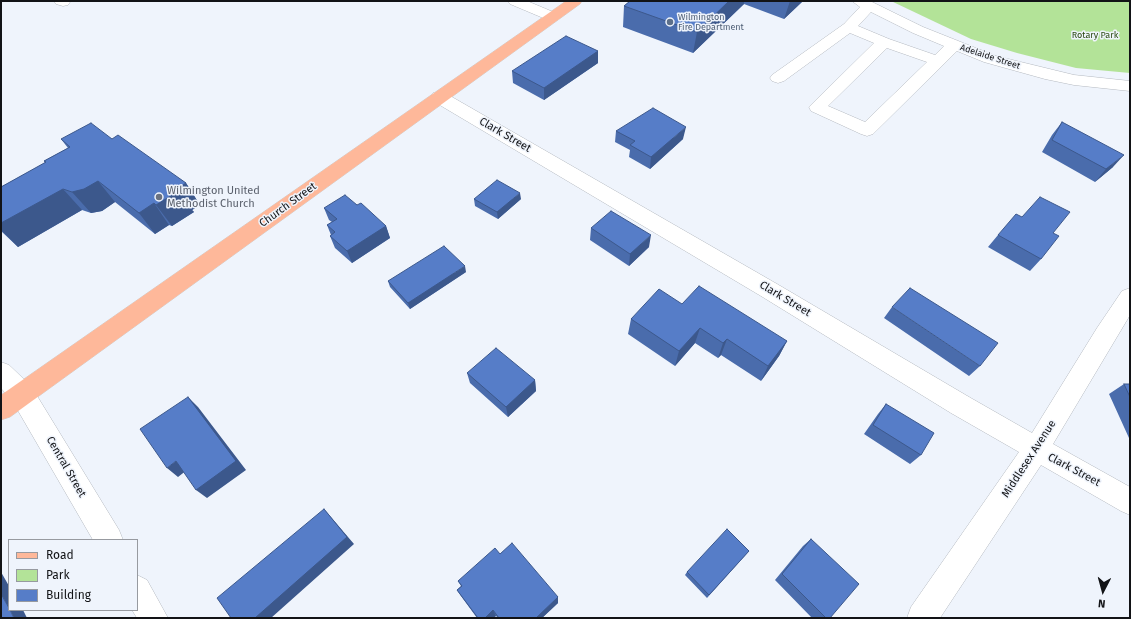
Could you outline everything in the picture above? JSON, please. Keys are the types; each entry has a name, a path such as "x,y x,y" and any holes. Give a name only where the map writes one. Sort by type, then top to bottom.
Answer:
{"main road":[{"name":"Church Street","path":"1,409 575,1"}],"street":[{"path":"515,1 553,17"},
{"path":"778,78 849,27 864,4"},
{"name":"Adelaide Street","path":"864,4 954,45 990,59 1045,74 1074,80 1130,86"},
{"path":"849,27 884,42 938,61"},
{"path":"884,42 817,107 867,130 954,45"},
{"name":"Clark Street","path":"439,97 728,266 1036,450 1130,502"},
{"name":"Middlesex Avenue","path":"922,618 1036,450 1105,335 1130,297"},
{"name":"Central Street","path":"1,372 22,394 108,539"},
{"path":"138,592 153,618"}],"green space":[{"name":"Rotary Park","path":"891,1 1130,1 1130,73 1076,68 1017,53 971,39"}],"building":[{"path":"630,1 729,1 697,32 624,6"},
{"path":"566,36 598,51 544,88 512,71"},
{"path":"653,108 686,127 651,157 630,145 635,141 616,131"},
{"path":"1062,122 1124,155 1106,169 1052,140"},
{"path":"91,123 112,139 118,135 186,183 177,189 179,191 156,205 154,203 139,213 98,181 84,189 72,192 63,189 1,223 1,187 70,147 61,139"},
{"path":"497,180 520,193 497,212 474,199"},
{"path":"345,195 357,205 361,203 386,226 347,251 330,236 335,232 327,225 337,219 324,208"},
{"path":"1040,197 1070,212 1053,233 1059,236 1041,259 998,235 1016,214 1022,217"},
{"path":"611,211 651,235 630,254 591,228"},
{"path":"444,246 465,266 408,303 388,281"},
{"path":"699,286 787,341 768,366 727,339 723,343 700,328 679,351 631,319 659,289 682,304"},
{"path":"910,288 998,343 980,366 892,307"},
{"path":"496,348 535,380 506,407 467,373"},
{"path":"1124,384 1130,384 1130,397"},
{"path":"188,397 236,461 196,490 176,461 167,468 140,429"},
{"path":"886,404 934,433 921,455 873,425"},
{"path":"324,509 347,537 255,618 231,618 217,598"},
{"path":"727,529 749,551 709,595 687,572"},
{"path":"811,539 859,584 830,618 826,618 782,574"},
{"path":"512,543 558,597 536,618 499,618 493,610 485,618 478,618 457,590 462,586 458,581 495,548 500,554"},
{"path":"1,594 8,606 8,611 10,611 14,618 1,618"}],"place":[{"name":"Wilmington Fire Department","path":"670,22"},
{"name":"Wilmington United Methodist Church","path":"159,197"}]}
